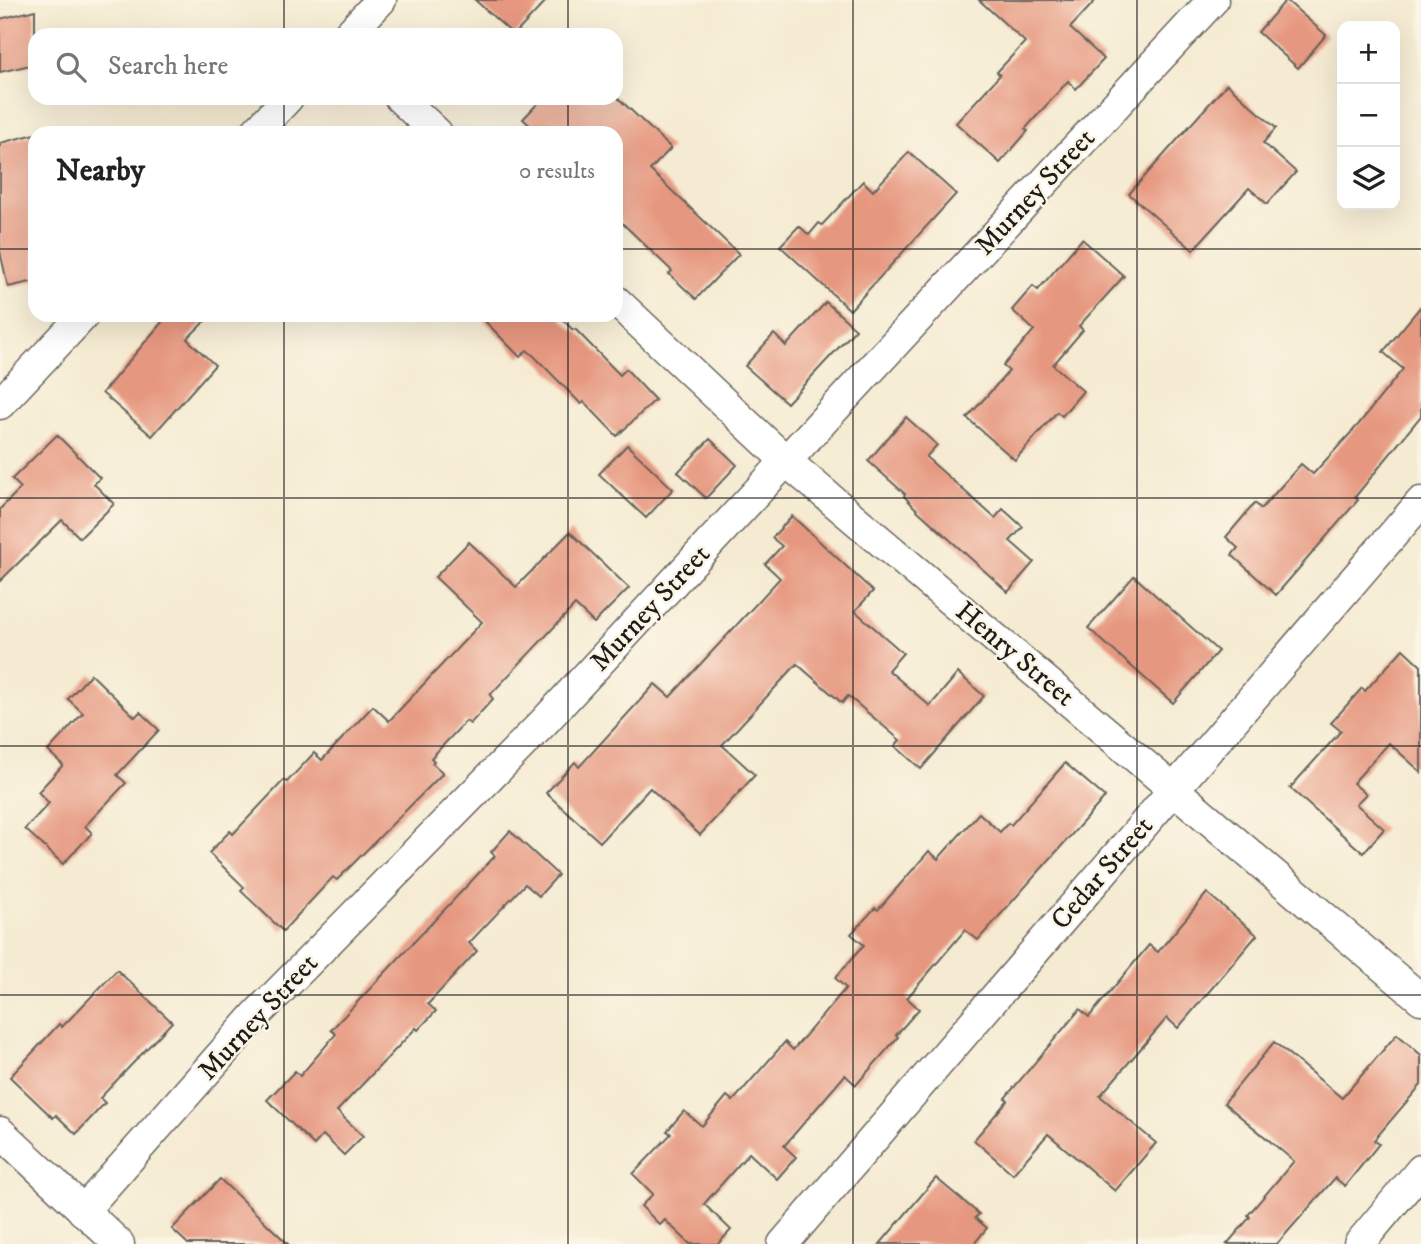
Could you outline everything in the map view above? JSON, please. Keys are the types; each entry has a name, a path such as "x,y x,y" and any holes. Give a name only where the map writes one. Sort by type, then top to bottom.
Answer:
{"street":[{"path":"355,28 381,0"},
{"name":"Murney Street","path":"83,1211 257,1014 544,722 1213,0"},
{"path":"262,126 281,105"},
{"path":"407,105 430,126"},
{"name":"Henry Street","path":"623,308 786,461 1421,999"},
{"path":"0,404 77,322"},
{"name":"Cedar Street","path":"783,1244 1421,502"},
{"path":"0,1132 119,1244"},
{"path":"1359,1244 1421,1170"}],"building":[{"path":"475,0 547,0 521,28 506,28"},
{"path":"979,0 1096,0 1070,28 1104,59 1076,89 1068,81 1025,129 1028,131 1000,163 956,123 1000,75 997,72 1025,42"},
{"path":"1286,0 1326,35 1298,68 1258,32"},
{"path":"35,10 35,28 28,28 28,66 0,72 0,19"},
{"path":"1227,84 1276,128 1263,143 1296,172 1267,204 1249,188 1193,250 1129,194"},
{"path":"623,103 671,148 650,170 739,254 696,299 669,274 672,271 623,224 623,126 530,126 523,119 536,105 623,105"},
{"path":"28,136 28,283 8,287 0,251 0,143"},
{"path":"909,152 956,194 850,310 780,246 799,226 809,235 819,223 822,225 863,181 873,191"},
{"path":"1082,239 1124,276 1079,326 1083,330 1053,365 1083,391 1062,416 1057,412 1015,460 967,418 1009,371 1003,366 1034,330 1012,310 1033,286 1038,290"},
{"path":"826,302 856,329 787,403 745,366 774,334 786,346"},
{"path":"1421,306 1421,416 1355,497 1358,500 1276,595 1232,555 1238,548 1226,537 1255,503 1261,509 1301,464 1313,474 1358,425 1403,369 1383,352"},
{"path":"162,322 204,322 187,339 215,365 152,436 102,393"},
{"path":"486,322 565,322 620,375 626,369 655,400 617,436 527,350 520,357"},
{"path":"906,417 937,445 926,457 995,518 1003,509 1023,527 1010,541 1034,562 1008,592 918,511 905,494 868,461"},
{"path":"57,435 100,478 94,484 114,504 80,538 62,520 0,581 0,509 21,488 12,479"},
{"path":"710,439 737,465 706,498 678,472"},
{"path":"627,445 673,489 646,518 599,474"},
{"path":"792,516 873,591 855,611 903,653 888,670 930,706 958,673 984,696 921,769 895,746 900,740 848,696 842,703 797,664 722,745 755,775 700,835 650,788 600,842 546,793 575,762 579,767 655,684 670,697 780,578 765,564 782,546 772,538"},
{"path":"570,532 629,588 594,623 575,605 490,695 493,699 470,724 466,721 431,758 434,761 432,763 443,773 337,880 333,877 283,931 241,891 244,887 209,853 230,831 233,834 284,780 287,782 314,753 322,760 373,706 389,721 482,622 435,577 469,542 516,587"},
{"path":"1134,576 1218,651 1173,703 1088,628"},
{"path":"1403,649 1421,666 1421,772 1389,743 1353,783 1366,794 1356,804 1384,829 1363,853 1290,788 1341,731 1331,723 1362,688 1365,691"},
{"path":"91,674 135,717 140,712 159,730 117,775 126,783 85,826 92,833 63,864 25,829 49,803 38,792 63,765 48,751 83,713 68,699"},
{"path":"1065,763 1105,797 978,940 965,930 907,998 919,1009 896,1035 898,1037 856,1085 845,1075 784,1146 796,1157 777,1179 749,1153 704,1204 731,1230 718,1244 690,1244 665,1220 660,1225 641,1206 653,1194 633,1174 671,1134 667,1131 684,1111 702,1126 727,1096 733,1101 785,1042 793,1050 846,988 835,978 864,945 851,934 875,908 878,910 929,851 938,859 979,813 1000,832 1008,823 1011,825"},
{"path":"510,831 558,875 539,896 525,884 469,943 477,951 428,1004 436,1011 418,1030 416,1028 337,1111 363,1136 344,1155 323,1135 314,1145 267,1100 295,1071 300,1076 336,1034 331,1030 495,856 491,852"},
{"path":"1207,893 1257,935 1178,1028 1167,1018 1100,1096 1156,1143 1115,1191 1048,1134 1013,1174 974,1140 1008,1100 1005,1098 1080,1009 1089,1017 1149,945 1158,952"},
{"path":"117,970 172,1022 100,1098 105,1103 76,1134 56,1115 53,1118 10,1077 59,1024 62,1027"},
{"path":"1397,1034 1421,1055 1421,1085 1374,1140 1379,1144 1345,1186 1335,1178 1277,1244 1227,1244 1294,1161 1224,1103 1274,1042 1342,1098"},
{"path":"936,1178 979,1214 975,1218 987,1228 974,1244 880,1244"},
{"path":"220,1179 288,1244 188,1244 172,1229"}]}
